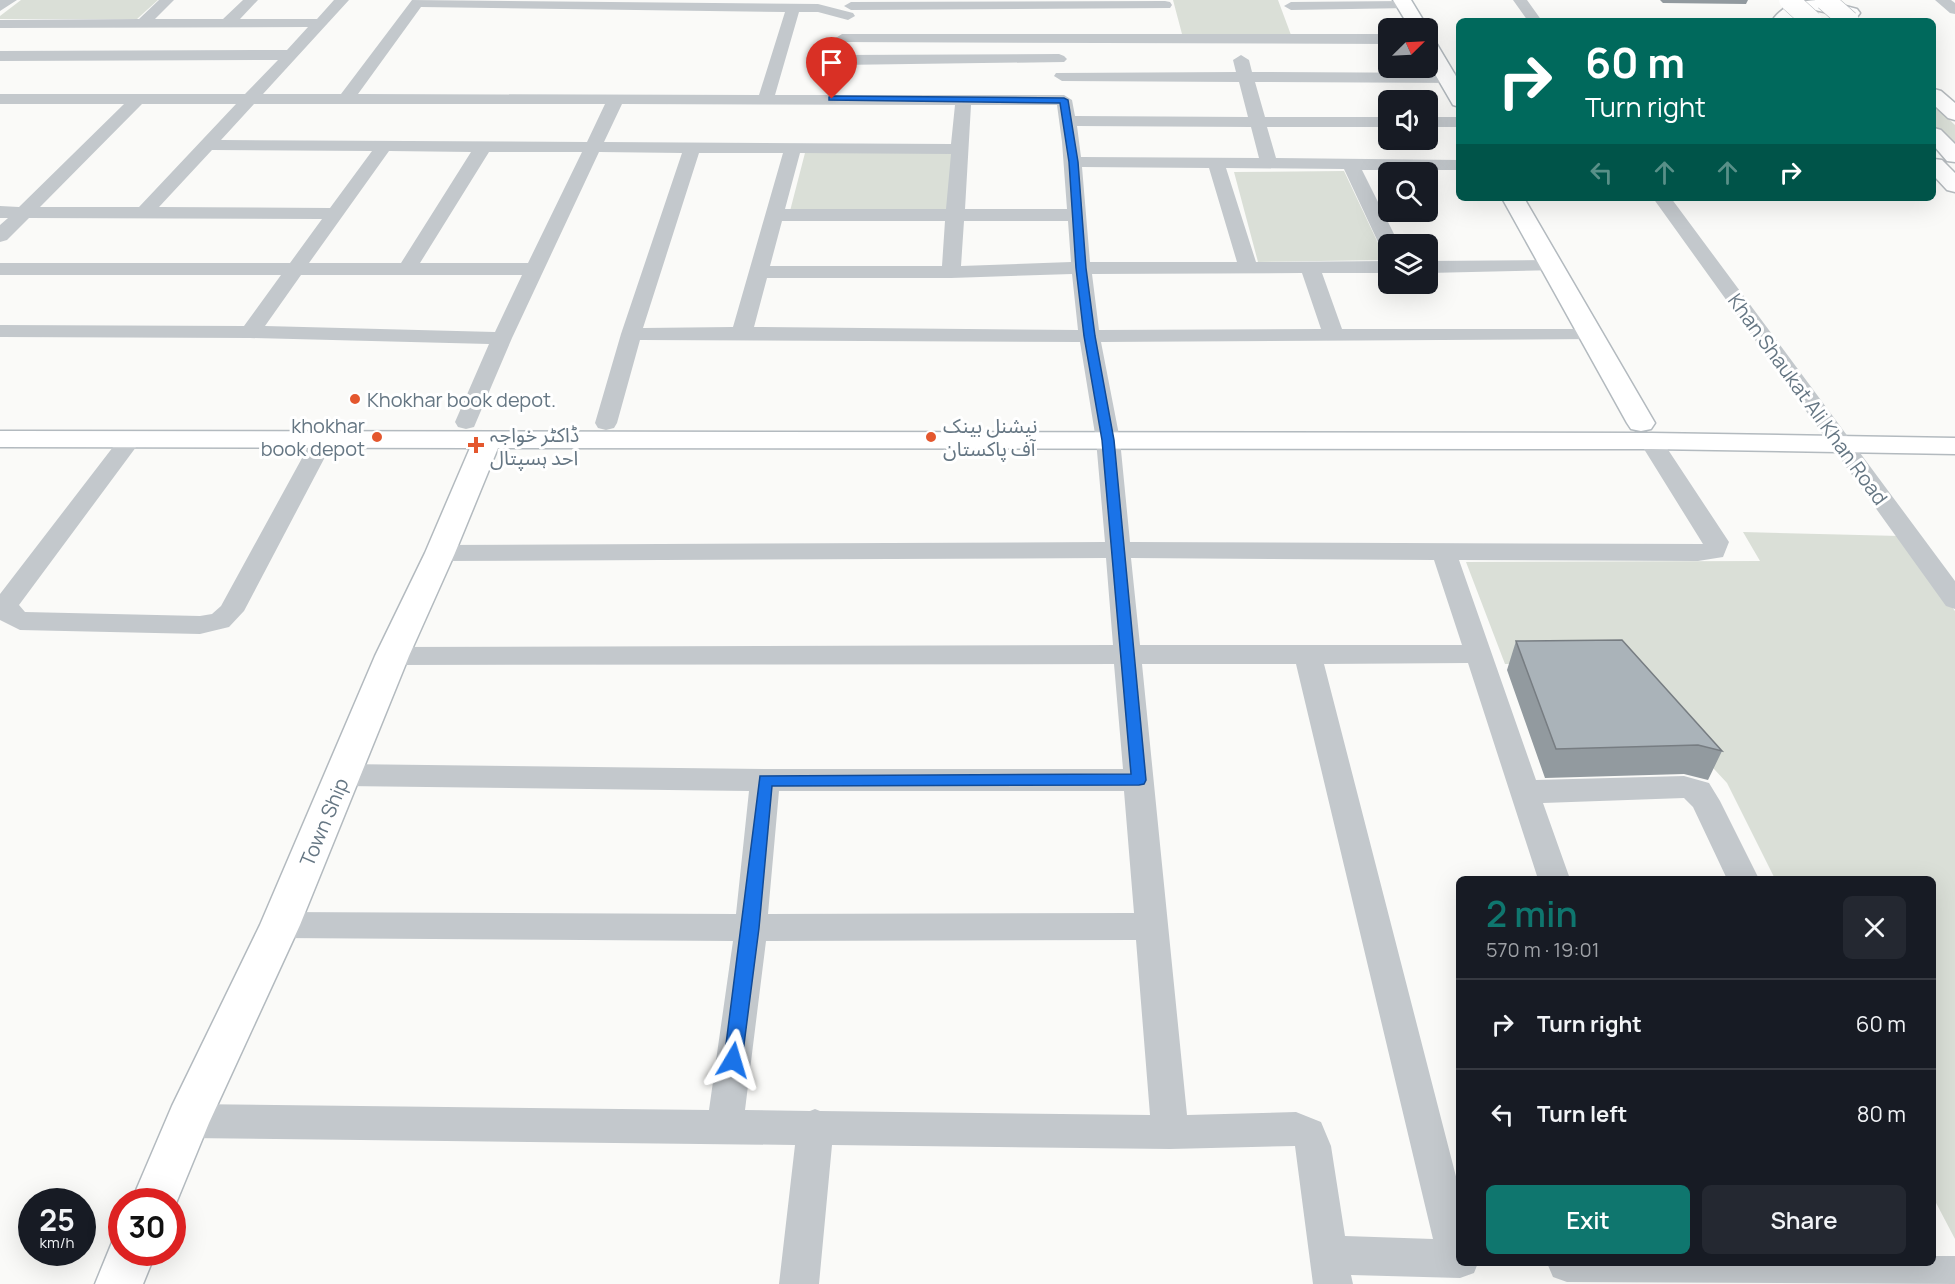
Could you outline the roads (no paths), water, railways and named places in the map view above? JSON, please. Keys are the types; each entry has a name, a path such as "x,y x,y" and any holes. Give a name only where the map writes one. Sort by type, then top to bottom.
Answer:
{"main road":[{"path":"1789,0 1809,18"},
{"path":"1825,0 1854,18"},
{"path":"1836,0 1854,18"},
{"path":"1404,2 1413,18"},
{"path":"1780,15 1805,3 1826,5 1854,18"},
{"path":"1438,58 1453,78"},
{"path":"1936,83 1955,99"},
{"path":"1936,97 1955,114"},
{"path":"1936,136 1955,156"},
{"path":"1936,167 1955,185"},
{"path":"1515,201 1646,432"},
{"path":"0,421 477,431 1833,434 1955,426"},
{"path":"0,439 324,438 606,423 1106,431"},
{"name":"Town Ship","path":"160,1188 188,1121 280,924 392,656 440,553 477,431"},
{"path":"1833,434 1955,446"},
{"path":"119,1284 126,1266"}],"street":[{"path":"0,7 10,0"},
{"path":"143,23 168,0"},
{"path":"227,23 251,0"},
{"path":"145,213 342,0"},
{"path":"1520,0 1533,18"},
{"path":"1942,0 1955,10"},
{"path":"1306,39 1290,3 1404,2"},
{"path":"346,99 417,3 587,3 794,8 819,4 1055,17 1168,17 1237,39 1378,39"},
{"path":"834,89 850,7"},
{"path":"766,98 794,8"},
{"path":"1055,17 1064,100 1074,162 1081,268 1106,431 1170,1132"},
{"path":"842,39 1055,17 1168,17"},
{"path":"0,24 321,23"},
{"path":"1237,39 1244,77 1269,164"},
{"path":"0,56 293,55"},
{"path":"839,60 1059,59"},
{"path":"1062,76 1453,78"},
{"path":"0,99 766,98 834,89 963,101 1064,100"},
{"path":"0,236 138,99"},
{"path":"477,431 502,338 616,99"},
{"path":"951,272 963,101"},
{"path":"1068,121 1378,122"},
{"path":"1438,122 1456,122"},
{"path":"209,145 960,149"},
{"path":"250,332 384,146"},
{"path":"406,270 483,147"},
{"path":"606,423 631,334 692,148"},
{"path":"742,333 793,148"},
{"path":"1074,162 1456,165"},
{"path":"1216,164 1248,267"},
{"path":"1351,165 1384,234"},
{"name":"Khan Shaukat Ali Khan Road","path":"1664,201 1955,600"},
{"path":"0,212 335,214"},
{"path":"775,215 1077,215"},
{"path":"1438,267 1552,266"},
{"path":"1310,267 1334,336"},
{"path":"759,272 1378,267"},
{"path":"0,269 294,271 535,269"},
{"path":"0,331 250,332 502,338"},
{"path":"631,334 1590,335"},
{"path":"440,553 1118,550 1698,553 1714,551 1716,542 1646,432"},
{"path":"131,439 6,604 9,614 20,621 200,625 220,621 231,611 324,438"},
{"path":"1444,552 1553,876"},
{"path":"392,656 1478,654"},
{"path":"1308,655 1456,1251"},
{"path":"344,775 765,780 1139,780"},
{"path":"725,1125 750,928 765,780"},
{"path":"1525,792 1684,788 1698,791 1706,801 1742,876"},
{"path":"280,924 750,928 1152,926"},
{"path":"188,1121 815,1126 1170,1132 1296,1129 1308,1134 1313,1146 1330,1269 1456,1259"},
{"path":"800,1284 815,1126"},
{"path":"1689,1266 1742,1277 1939,1272"}],"place":[{"name":"Khokhar book depot.","path":"355,399"},
{"name":"khokhar book depot","path":"377,437"},
{"name":"نیشنل بینک آف پاکستان","path":"931,437"},
{"name":"ڈاکٹر خواجہ احد ہسپتال","path":"476,445"}]}
